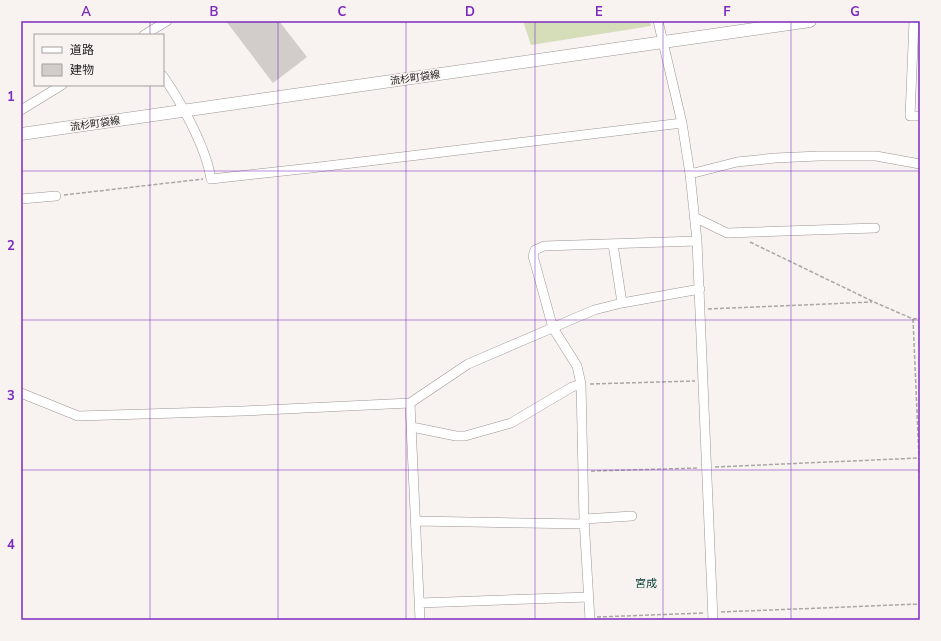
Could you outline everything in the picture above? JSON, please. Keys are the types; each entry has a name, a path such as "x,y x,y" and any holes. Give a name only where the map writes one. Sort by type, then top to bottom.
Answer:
{"main road":[{"name":"流杉町袋線","path":"21,134 810,21"}],"street":[{"path":"146,34 167,21"},
{"path":"658,21 682,123 690,174 697,241 713,616"},
{"path":"914,21 910,116 920,116"},
{"path":"164,77 184,111 209,165 211,179 682,123"},
{"path":"21,110 60,86"},
{"path":"690,174 737,162 782,157 876,156 920,164"},
{"path":"21,199 56,196"},
{"path":"694,217 727,233 875,228"},
{"path":"590,618 584,521 580,384 577,366 553,328 534,256 536,250 544,246 697,241"},
{"path":"613,244 622,303"},
{"path":"21,393 78,416 243,411 410,403 468,364 594,310 622,303 700,289"},
{"path":"412,427 456,436 472,434 511,423 572,387 580,384"},
{"path":"410,403 420,620"},
{"path":"416,521 584,521 632,516"},
{"path":"419,603 589,597"}],"path":[{"path":"56,196 211,179"},
{"path":"746,240 874,302 913,319 920,318"},
{"path":"700,309 874,302"},
{"path":"913,319 920,519"},
{"path":"580,384 703,381"},
{"path":"583,471 707,468 919,458"},
{"path":"590,618 713,616 920,604"}],"green space":[{"path":"523,21 650,21 651,26 531,45"}],"building":[{"path":"226,21 279,21 307,57 273,83"}],"district":[{"name":"宮成","path":"646,583"}]}
